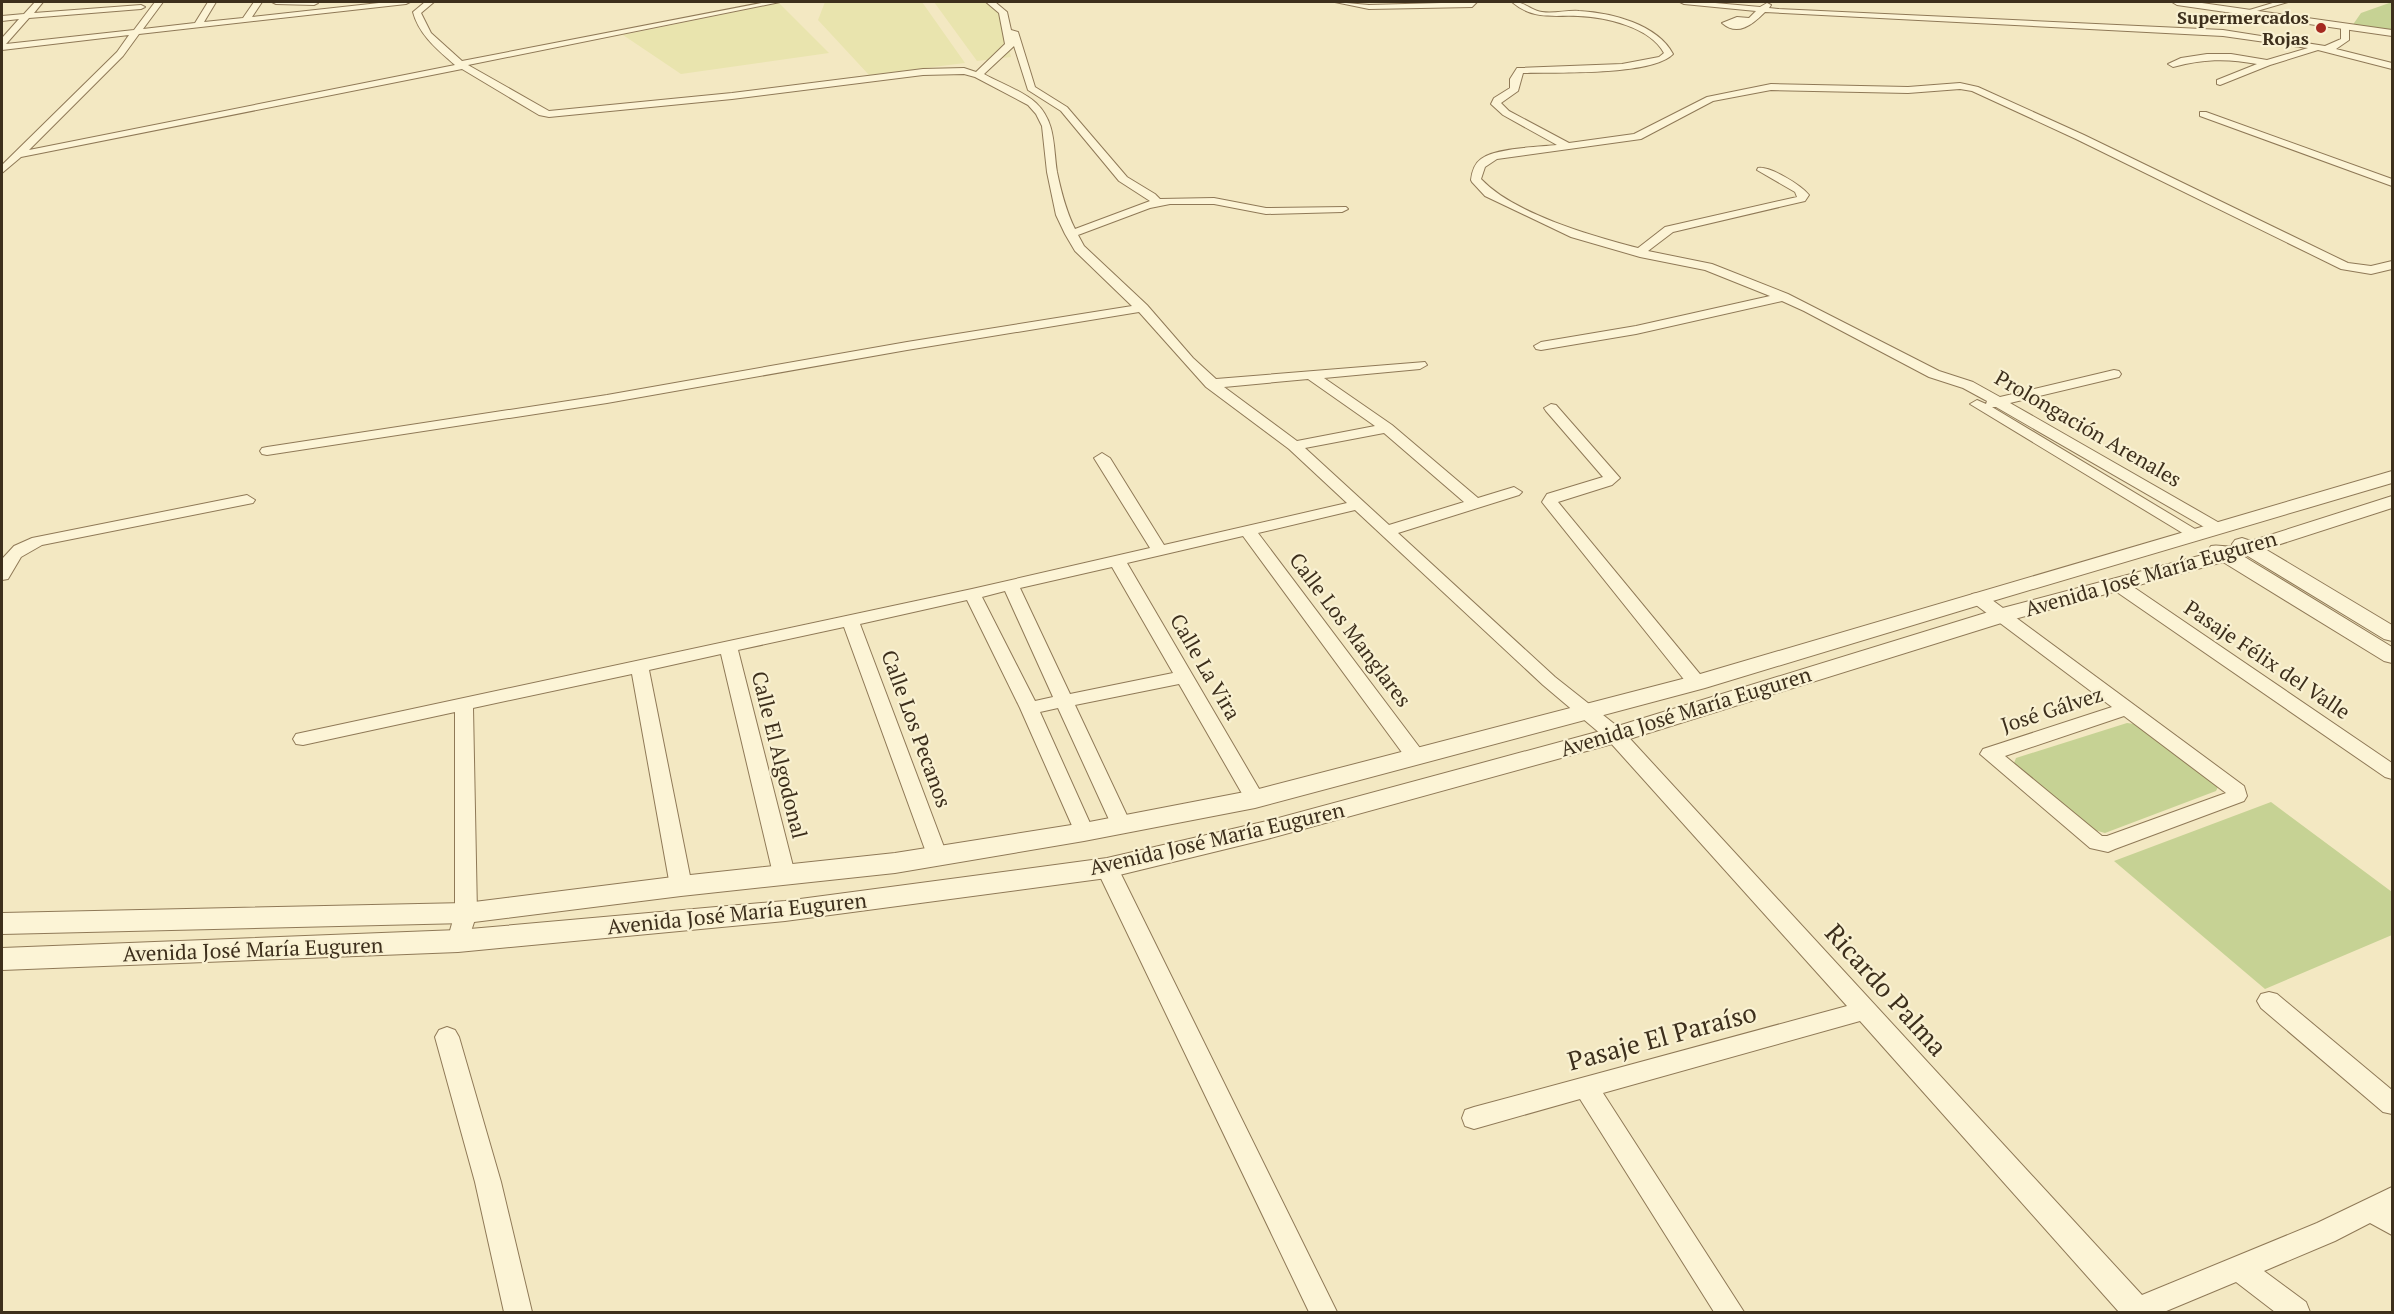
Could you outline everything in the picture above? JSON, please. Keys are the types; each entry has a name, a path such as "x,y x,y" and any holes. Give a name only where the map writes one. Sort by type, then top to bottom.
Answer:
{"street":[{"path":"2,45 39,2"},
{"path":"53,41 85,2"},
{"path":"2,170 120,54 159,2"},
{"path":"198,25 212,2"},
{"path":"246,20 258,2"},
{"path":"276,2 373,5"},
{"path":"2,45 406,2"},
{"path":"430,2 417,12 429,36 461,65 542,113 549,114 732,96 923,72 964,71 978,75 1009,49 1010,45 1003,12 990,2"},
{"path":"17,155 776,2"},
{"path":"1000,2 1006,7 1031,88 1064,109 1123,179 1151,196 1157,203"},
{"path":"1339,2 1369,7 1454,7 1472,5 1473,2"},
{"path":"1516,2 1536,13 1579,13 1622,23 1652,34 1668,51 1669,54 1662,59 1622,67 1520,70 1515,79 1515,89 1497,100 1496,104 1506,113 1569,147"},
{"path":"1684,2 1763,9 2223,33 2317,47 2392,66"},
{"path":"1752,21 1772,2"},
{"path":"2177,2 2392,33"},
{"path":"2250,12 2284,2"},
{"path":"2,18 26,16 71,19 143,4"},
{"path":"135,15 143,4"},
{"path":"2,157 105,54 128,24"},
{"path":"2220,82 2266,63 2317,47 2343,43 2347,37 2345,28"},
{"path":"2173,64 2193,56 2243,58 2266,63"},
{"name":"Ricardo Palma","path":"978,75 1031,103 1044,118 1052,172 1062,215 1080,248 1142,308 1211,384 1294,446 1550,681 1615,735 1866,1010 2136,1312"},
{"name":"Prolongación Arenales","path":"2206,532 1968,385 1934,374 1836,321 1784,297 1708,267 1588,240 1534,218 1489,194 1476,180 1479,166 1489,158 1637,137 1703,102 1771,87 1908,90 1968,87 2080,137 2344,266 2371,270 2392,265"},
{"path":"2203,114 2392,183"},
{"path":"1640,253 1669,229 1801,199 1803,195 1799,190 1762,170"},
{"path":"1071,234 1157,203 1192,200 1266,211 1342,209"},
{"path":"1540,346 1636,330 1784,297"},
{"path":"267,451 607,399 942,340 1142,308"},
{"path":"1211,384 1420,365"},
{"name":"Prolongación Arenales","path":"1934,374 1951,390 2206,532"},
{"path":"1980,405 2114,374"},
{"path":"1311,375 1387,428 1476,504"},
{"path":"1551,408 1612,478 1607,482 1553,497 1550,502 1697,683"},
{"path":"1294,446 1387,428"},
{"path":"1102,458 1159,549"},
{"name":"Avenida José María Euguren","path":"2,924 465,913 784,874 895,864 1084,832 1255,799 1697,683 2392,477"},
{"path":"1386,531 1514,492"},
{"path":"2,575 6,562 14,553 38,541 247,500"},
{"name":"Avenida José María Euguren","path":"2,960 458,941 785,911 1107,868 1267,830 1615,735 2003,615 2237,551 2392,502"},
{"path":"303,740 464,703 972,594 1159,549 1358,505"},
{"name":"Calle Los Manglares","path":"1247,530 1416,757"},
{"path":"2206,532 2392,656"},
{"path":"2237,551 2392,634"},
{"name":"Calle La Vira","path":"1116,559 1255,799"},
{"name":"Pasaje Félix del Valle","path":"2117,584 2392,772"},
{"path":"1010,585 1120,824"},
{"path":"972,594 1029,708 1084,832"},
{"path":"1978,598 2127,709"},
{"name":"Calle Los Pecanos","path":"850,619 938,855"},
{"name":"Calle El Algodonal","path":"728,647 784,874"},
{"path":"639,665 681,886"},
{"path":"1029,708 1185,677"},
{"path":"458,941 465,913 464,703"},
{"name":"José Gálvez","path":"2127,709 2237,791 2237,796 2108,844 2097,843 1990,754 2127,709"},
{"path":"1107,868 1323,1312"},
{"path":"2269,1001 2392,1104"},
{"name":"Pasaje El Paraíso","path":"1474,1118 1866,1010"},
{"path":"447,1037 488,1182 518,1312"},
{"path":"1586,1088 1730,1312"},
{"path":"2136,1312 2238,1267 2385,1210"},
{"path":"2238,1267 2296,1312"}],"shaded area":[{"path":"825,2 922,2 965,63 869,75 818,20"},
{"path":"934,2 989,2 1000,11 1011,57 977,61"},
{"path":"779,3 829,53 681,74 623,35"}],"green space":[{"path":"2392,2 2392,32 2352,26 2361,13"},
{"path":"2127,723 2135,724 2218,787 2216,791 2105,833 2094,830 2014,763 2016,758"},
{"path":"2271,802 2392,892 2392,935 2265,989 2114,861"}],"place":[{"name":"Supermercados Rojas","path":"2321,28"}]}
